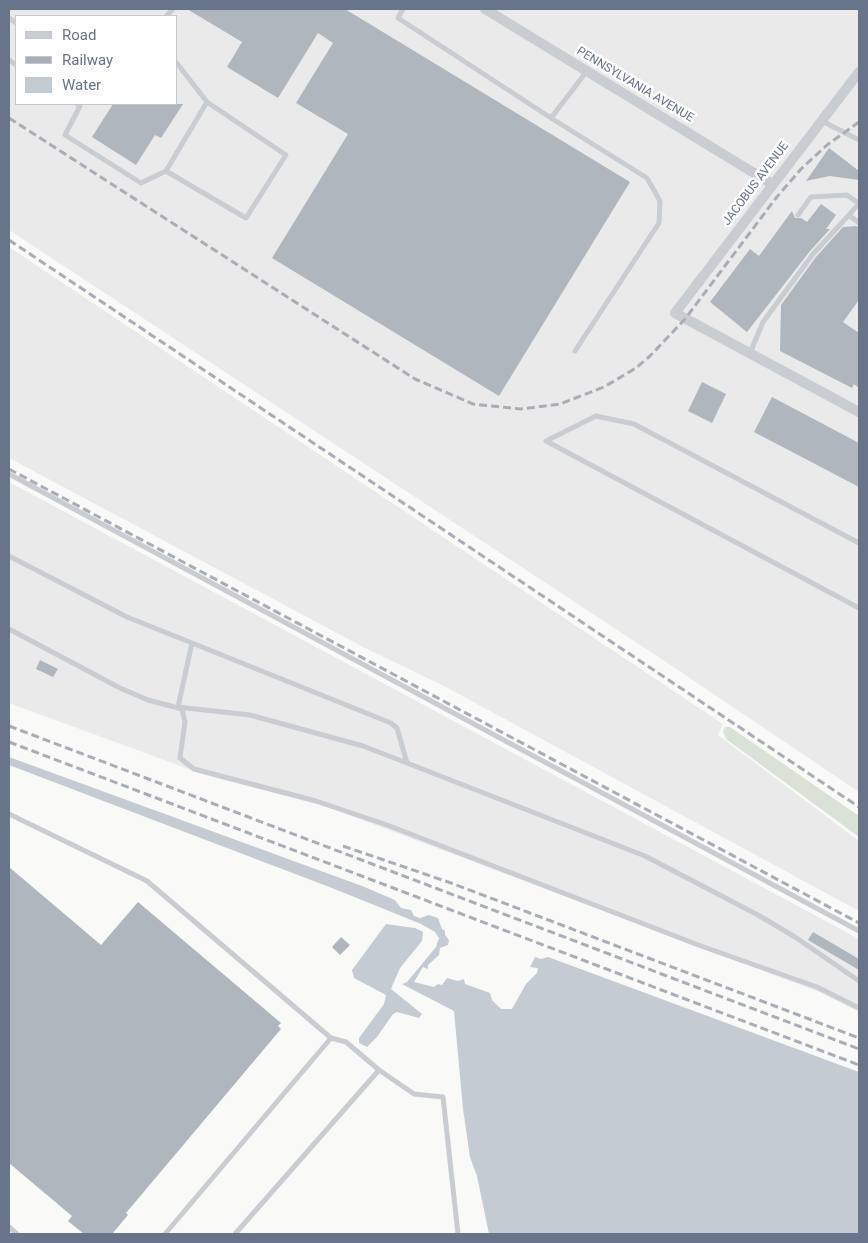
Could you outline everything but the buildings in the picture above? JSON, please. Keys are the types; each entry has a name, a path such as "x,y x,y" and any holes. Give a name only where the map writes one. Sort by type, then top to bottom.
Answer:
{"street":[{"name":"PENNSYLVANIA AVENUE","path":"485,9 772,184"},
{"name":"JACOBUS AVENUE","path":"750,353 675,314 859,72"},
{"path":"750,353 859,412"}],"lane":[{"path":"403,9 398,18 647,178 660,201 659,223 575,351"},
{"path":"166,171 246,218 286,155 207,102 178,65"},
{"path":"551,118 587,70"},
{"path":"78,105 80,106 65,135 141,183 166,171 207,102"},
{"path":"821,121 859,140"},
{"path":"750,353 763,322 813,254 859,203 847,195 811,198 798,215"},
{"path":"849,214 859,223"},
{"path":"859,543 634,424 596,416 546,441 859,608"},
{"path":"9,474 859,931"},
{"path":"9,556 127,616 391,723 396,728 406,763"},
{"path":"9,629 120,688 148,700 178,707 250,716 363,746 646,856 773,924 859,981"},
{"path":"178,707 192,643"},
{"path":"178,707 183,711 185,719 180,758 194,769 316,801 387,825 701,946 817,988 859,1008"},
{"path":"9,814 147,881 330,1038 346,1042 379,1070 414,1094 443,1096 458,1234"},
{"path":"165,1234 330,1038"},
{"path":"235,1234 379,1070"},
{"path":"9,1227 17,1234"}],"shaded area":[{"path":"9,9 859,9 859,792 663,660 9,230"},
{"path":"9,247 723,724 718,735 859,841 859,911 444,686 365,648 9,458"},
{"path":"9,482 859,939 859,1012 819,992 325,806 205,775 9,703"},
{"path":"725,727 730,727 859,816 859,837 726,739 723,731"}],"water":[{"path":"9,757 362,886 395,900 401,908 411,910 414,916 420,918 429,915 438,918 449,940 448,945 440,948 439,955 428,965 428,969 423,967 414,982 434,987 438,984 442,985 447,978 458,981 464,979 465,984 490,993 492,1000 501,1009 512,1009 526,984 537,973 538,968 530,967 535,957 541,959 548,957 859,1072 859,1234 489,1234 477,1176 470,1157 463,1109 454,1011 402,984 407,982 436,947 439,938 435,932 421,924 332,888 9,765"},
{"path":"386,924 415,928 423,932 422,941 400,968 391,989 422,1014 419,1018 397,1012 393,1014 377,1037 367,1047 359,1043 359,1038 384,1004 386,995 354,978 352,970"}],"railway":[{"path":"9,118 415,379 473,404 521,409 560,404 604,387 636,368 685,319 776,198 801,169 827,145 859,122"},
{"path":"9,240 859,807"},
{"path":"9,469 859,923"},
{"path":"9,726 859,1049"},
{"path":"9,742 859,1065"},
{"path":"343,846 451,883 859,1038"}]}
